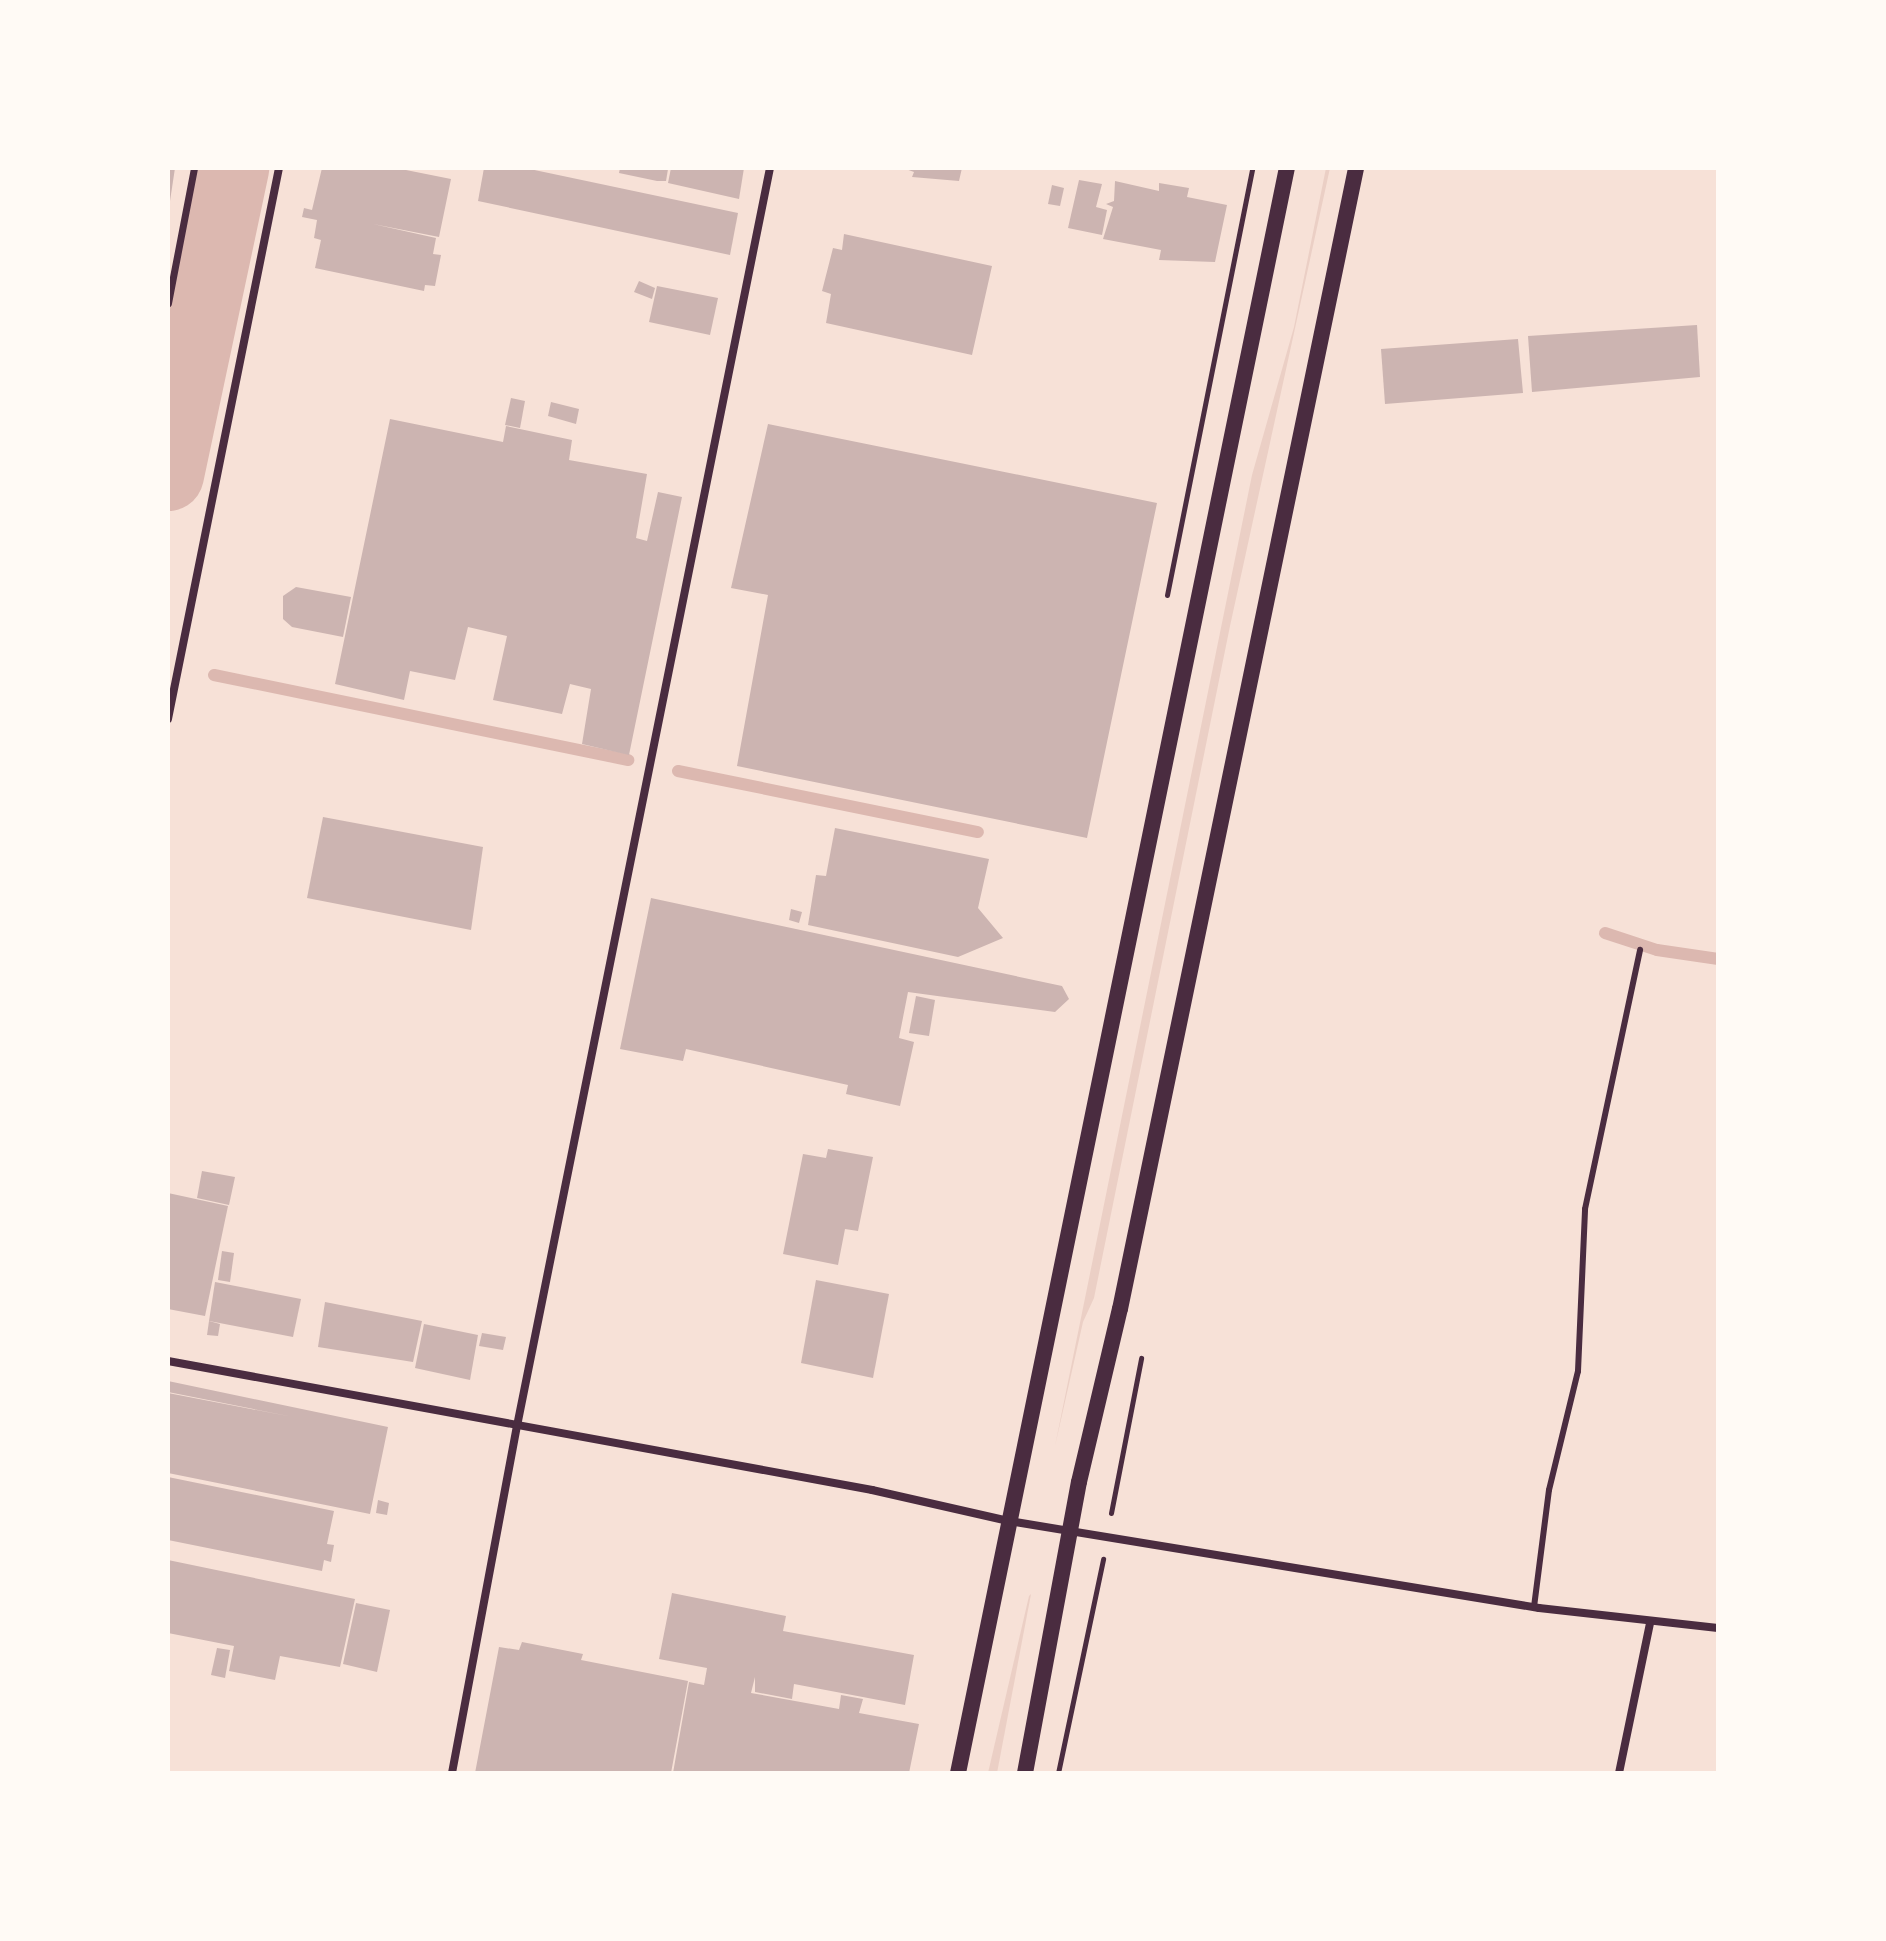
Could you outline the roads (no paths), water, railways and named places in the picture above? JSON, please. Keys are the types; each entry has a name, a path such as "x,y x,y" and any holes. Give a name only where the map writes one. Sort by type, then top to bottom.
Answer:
{"main road":[{"path":"958,1773 1287,168"},
{"path":"1025,1773 1070,1531 1356,168"}],"street":[{"path":"168,303 194,168"},
{"path":"168,719 279,168"},
{"path":"452,1773 517,1426 770,168"},
{"path":"168,1361 872,1490 1009,1521 1534,1607 1650,1623 1718,1628"},
{"path":"1619,1773 1650,1623"}],"lane":[{"path":"1534,1607 1549,1490 1578,1371 1585,1209 1640,950"}],"waterway":[{"path":"168,475 233,168"},
{"path":"214,675 628,760"},
{"path":"678,771 978,832"},
{"path":"1605,933 1657,950 1718,959"}]}
